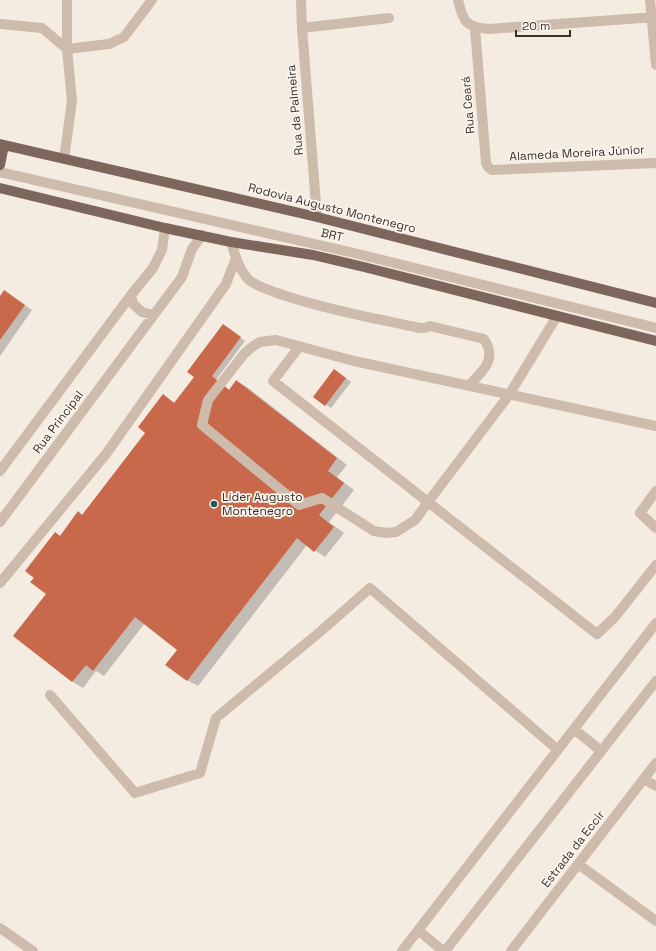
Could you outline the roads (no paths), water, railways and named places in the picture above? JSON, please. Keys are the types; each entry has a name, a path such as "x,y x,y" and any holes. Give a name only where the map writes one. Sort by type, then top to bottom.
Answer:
{"main road":[{"name":"Rodovia Augusto Montenegro","path":"2,144 317,217 655,301"},
{"path":"0,166 2,144"},
{"path":"0,188 165,228 231,242 313,255 364,266 656,341"}],"street":[{"path":"64,159 72,101 66,48 67,0"},
{"path":"0,24 42,28 66,48 109,44 124,37 152,0"},
{"name":"Rua da Palmeira","path":"301,0 317,217"},
{"path":"458,0 461,12 466,22 475,28 489,29 654,17"},
{"path":"650,0 654,17 656,65"},
{"path":"302,28 389,18"},
{"name":"Rua Ceará","path":"475,28 486,164 492,170 500,170"},
{"name":"Alameda Moreira Júnior","path":"500,170 656,163"},
{"name":"BRT","path":"0,172 354,253 656,328"},
{"name":"Rua Principal","path":"0,472 119,311 153,268 162,250 165,228"},
{"name":"Rua Principal","path":"0,522 182,277 192,249 202,235"},
{"path":"231,242 236,258 248,279 264,288 303,301 420,328 430,326 484,339 490,355 488,364 483,372 468,386"},
{"path":"0,583 106,454 226,284 236,258"},
{"path":"132,295 133,304 142,312 153,315"},
{"path":"557,316 509,395 415,520 396,532 374,532 322,498 299,505 202,425 208,400 244,354 260,342 276,340 332,356 509,395 656,426"},
{"path":"299,347 273,381 597,634 614,617 656,565"},
{"path":"656,491 640,514 656,528"},
{"path":"50,695 135,793 200,773 216,718 321,632 370,588 558,750"},
{"path":"402,951 656,624"},
{"path":"418,930 444,951 656,681"},
{"path":"574,729 601,751"},
{"name":"Estrada da Eccir","path":"511,951 656,763"},
{"path":"644,779 656,786"},
{"path":"578,864 656,921"},
{"path":"0,928 33,951"}],"place":[{"name":"Líder Augusto Montenegro","path":"214,504"}]}
